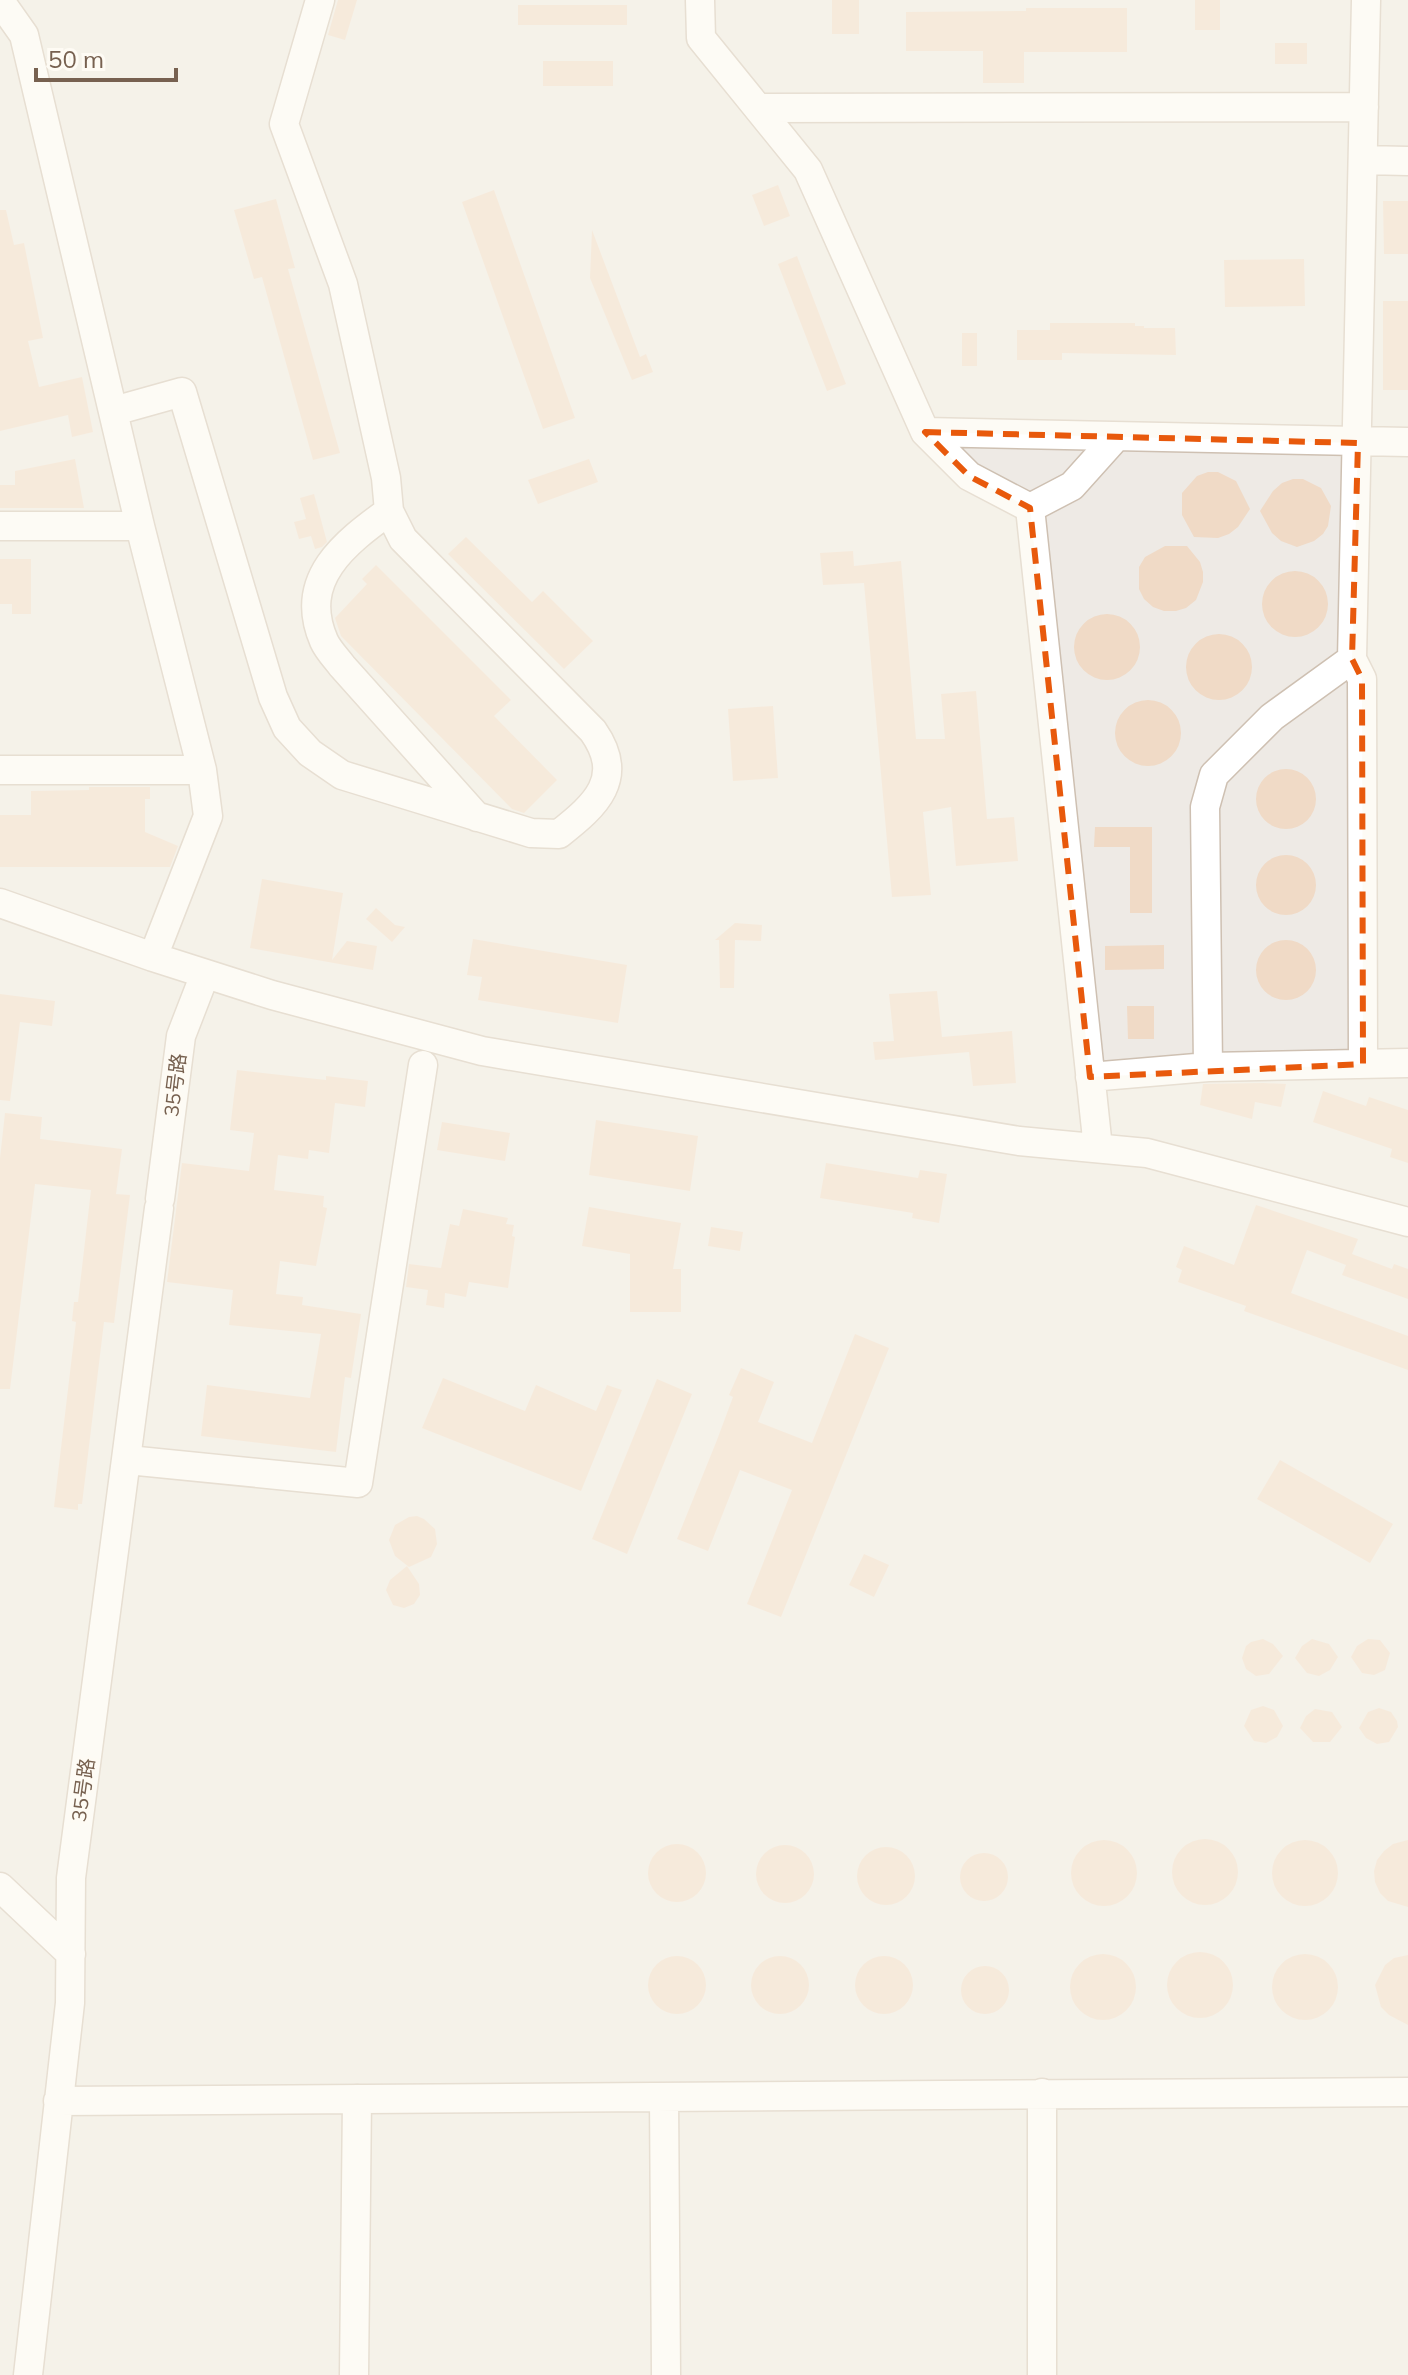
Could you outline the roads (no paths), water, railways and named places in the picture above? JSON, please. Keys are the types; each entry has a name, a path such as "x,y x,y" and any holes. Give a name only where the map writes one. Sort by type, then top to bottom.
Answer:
{"street":[{"path":"114,411 182,392 273,697 287,728 310,753 342,775 531,833 559,834 591,804 608,781 609,763 605,747 593,731 403,539 389,511 386,478 343,284 284,124 320,0"},
{"path":"700,0 701,38 808,170 925,432 969,476 1030,508"},
{"path":"1363,1064 1362,679 1352,659 1366,0"},
{"path":"0,1 24,35 140,526 202,770 208,816 153,957"},
{"path":"758,108 1364,107"},
{"path":"1363,160 1408,161"},
{"path":"925,432 1408,442"},
{"path":"1030,508 1072,486 1116,437"},
{"path":"1030,508 1098,1148"},
{"path":"389,511 359,533 329,562 317,589 317,616 324,642 477,817"},
{"path":"0,526 140,526"},
{"path":"1208,1067 1205,807 1214,775 1272,717 1352,659"},
{"path":"0,770 202,770"},
{"path":"0,903 205,974 482,1051 1019,1141 1147,1153 1408,1222"},
{"name":"35号路","path":"28,2375 70,2003 71,1878 181,1036 205,974"},
{"path":"1090,1077 1208,1067 1408,1063"},
{"path":"128,1460 358,1483 423,1065"},
{"path":"0,1887 71,1954"},
{"path":"58,2101 1408,2092"},
{"path":"1042,2093 1042,2375"},
{"path":"664,2097 666,2375"},
{"path":"354,2375 357,2099"}]}
